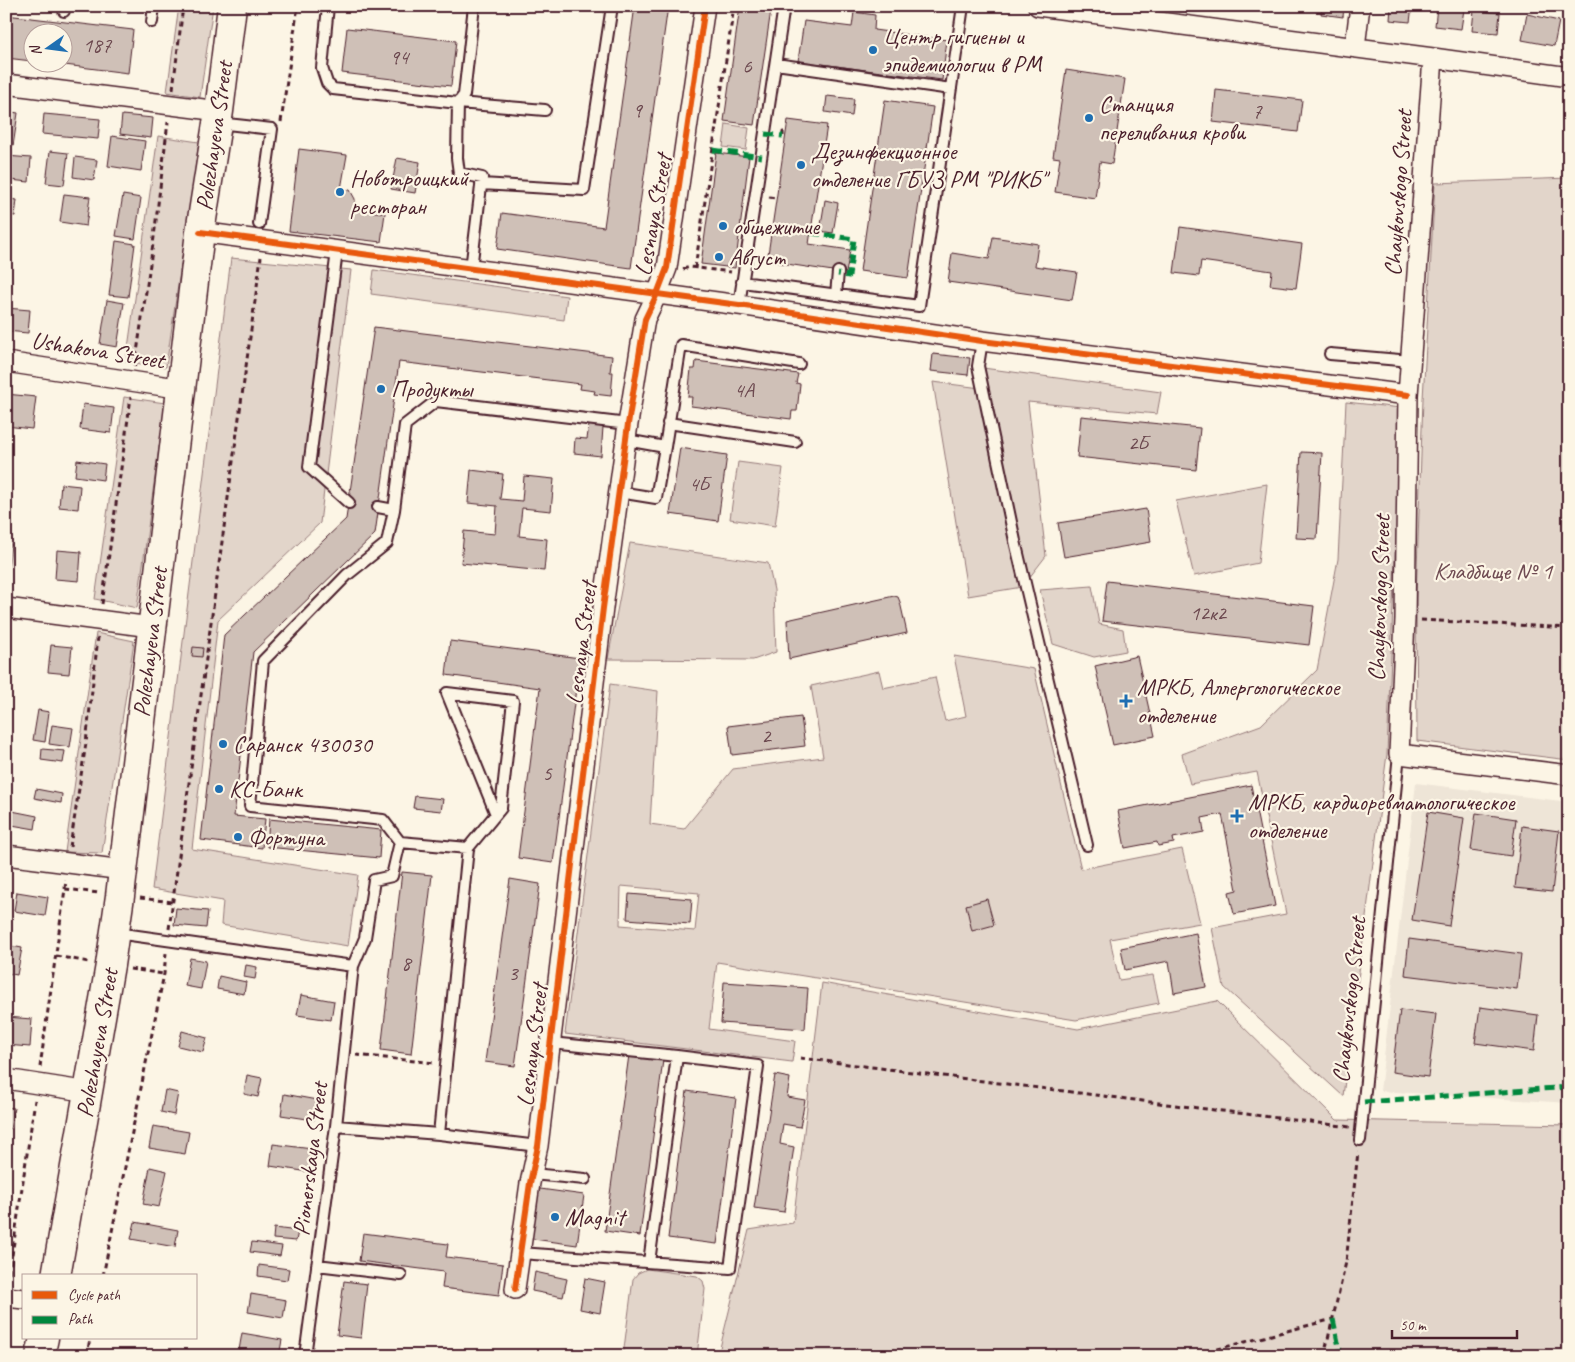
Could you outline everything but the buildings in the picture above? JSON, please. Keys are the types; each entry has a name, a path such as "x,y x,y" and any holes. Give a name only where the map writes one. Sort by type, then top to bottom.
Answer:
{"main road":[{"name":"Polezhayeva Street","path":"56,1274 115,932 151,627 183,388 200,232 218,117 232,6"},
{"path":"40,1356 44,1340"}],"street":[{"name":"Lesnaya Street","path":"515,1289 538,1146 603,608 627,432 645,319 667,268 705,6"},
{"path":"1038,6 1569,77"},
{"path":"1355,47 1360,6"},
{"name":"Chaykovskogo Street","path":"1399,754 1405,619 1408,395 1432,58"},
{"path":"6,84 170,104 218,117"},
{"path":"200,232 982,340 1408,395"},
{"name":"Ushakova Street","path":"6,362 183,388"},
{"path":"6,608 151,627"},
{"path":"1399,754 1569,775"},
{"path":"6,855 68,864 121,883"},
{"path":"6,1079 89,1092"},
{"path":"7,1290 22,1298"}],"lane":[{"path":"152,22 154,6"},
{"path":"328,6 322,68 327,83 333,89 458,103 545,110"},
{"path":"474,6 464,95 458,103 457,158 459,173 482,181 584,190 612,6"},
{"path":"739,305 784,6"},
{"path":"743,278 919,306 963,6"},
{"path":"776,64 951,89"},
{"path":"218,117 272,129 259,224"},
{"path":"471,269 482,181"},
{"path":"337,251 309,467 349,503"},
{"path":"836,294 838,272"},
{"path":"982,340 978,366 980,376 1015,541 1087,845"},
{"path":"619,492 656,498 681,345 799,364"},
{"path":"1330,354 1411,361"},
{"path":"468,848 400,842 383,820 250,806 263,661 347,575 387,544 394,510 405,425 436,401 627,432 664,447"},
{"path":"668,423 795,442"},
{"path":"378,507 394,510"},
{"path":"439,1134 468,848 501,808 513,701 447,693 496,814"},
{"name":"Chaykovskogo Street","path":"1360,1140 1399,754"},
{"name":"Pionerskaya Street","path":"305,1356 336,1126 353,966 365,938 374,880 392,876 400,842"},
{"path":"115,932 353,966"},
{"path":"520,1253 730,1268 758,1066 551,1043"},
{"path":"649,1262 677,1056"},
{"path":"336,1126 439,1134 538,1146"},
{"path":"532,1174 585,1179"},
{"path":"317,1265 401,1276"}],"path":[{"path":"7,1290 86,743 100,621 154,238 183,6"},
{"path":"695,268 734,6"},
{"path":"783,136 783,132 786,132"},
{"path":"769,196 776,198"},
{"path":"678,271 690,267 743,278"},
{"path":"103,1274 164,974 172,902 258,282"},
{"path":"1405,619 1569,628"},
{"path":"65,890 121,883 172,902"},
{"path":"343,1054 447,1064"},
{"path":"800,1058 1361,1128"},
{"path":"1324,1356 1346,1262 1360,1140"},
{"path":"1191,1356 1333,1319"},
{"path":"87,1356 90,1340"}],"shaded area":[{"path":"1416,783 1569,802 1569,1103 1380,1091"}],"green space":[{"path":"179,6 213,6 200,97 167,92"},
{"path":"726,124 749,128 746,150 723,147"},
{"path":"158,136 199,142 166,367 126,362"},
{"name":"Кладбище № 1","path":"1569,178 1569,760 1417,741 1416,598 1423,399 1435,183"},
{"path":"231,258 351,270 320,523 218,620 192,849 358,875 348,946 221,925 223,901 152,889"},
{"path":"374,270 567,296 564,320 371,294"},
{"path":"983,368 1161,392 1157,414 1028,402 1046,556 1022,587 968,596 933,382 981,388"},
{"path":"124,397 165,403 137,608 95,599"},
{"path":"1346,402 1401,408 1387,754 1343,1096 1224,987 1212,928 1286,914 1257,772 1190,784 1182,754 1261,725 1317,670 1338,559"},
{"path":"738,462 783,468 775,526 730,519"},
{"path":"1267,484 1258,563 1194,576 1176,501"},
{"path":"630,543 768,563 774,590 776,652 753,660 608,659"},
{"path":"1092,586 1099,624 1123,629 1126,651 1094,657 1053,644 1040,590"},
{"path":"96,633 134,641 102,853 65,852"},
{"path":"954,656 1034,669 1081,869 1182,849 1200,923 1110,939 1119,980 1153,975 1159,1003 1076,1020 717,962 709,1029 795,1041 792,1062 565,1034 610,684 658,691 650,824 684,829 733,769 823,757 811,686 879,671 883,688 935,677 945,721 966,716","holes":["621,886 699,893 695,931 620,925"]},
{"path":"822,983 1078,1029 1217,1001 1337,1120 1569,1125 1569,1356 718,1356 749,1230 793,1223"},
{"path":"647,1269 697,1276 703,1281 705,1289 697,1356 623,1356 633,1279 638,1273"}],"marked path":[{"path":"765,134 783,136"},
{"path":"713,150 762,157"},
{"path":"811,233 854,239 849,276 838,274"},
{"path":"1364,1102 1569,1087"},
{"path":"1333,1319 1341,1356"}],"cycle path":[{"path":"515,1289 530,1183 538,1146 603,608 628,424 645,319 667,268 705,6"},
{"path":"200,232 739,305 982,341 1408,395"}],"place":[{"name":"Центр гигиены и эпидемиологии в РМ","path":"873,50"},
{"name":"Станция переливания крови","path":"1089,118"},
{"name":"Дезинфекционное отделение ГБУЗ РМ \"РИКБ\"","path":"801,165"},
{"name":"Новотроицкий ресторан","path":"340,192"},
{"name":"общежитие","path":"723,226"},
{"name":"Август","path":"719,257"},
{"name":"Продукты","path":"381,389"},
{"name":"МРКБ, Аллергологическое отделение","path":"1126,701"},
{"name":"Саранск 430030","path":"223,744"},
{"name":"КС-Банк","path":"219,789"},
{"name":"МРКБ, кардиоревматологическое отделение","path":"1237,816"},
{"name":"Фортуна","path":"238,837"},
{"name":"Magnit","path":"555,1217"}]}
